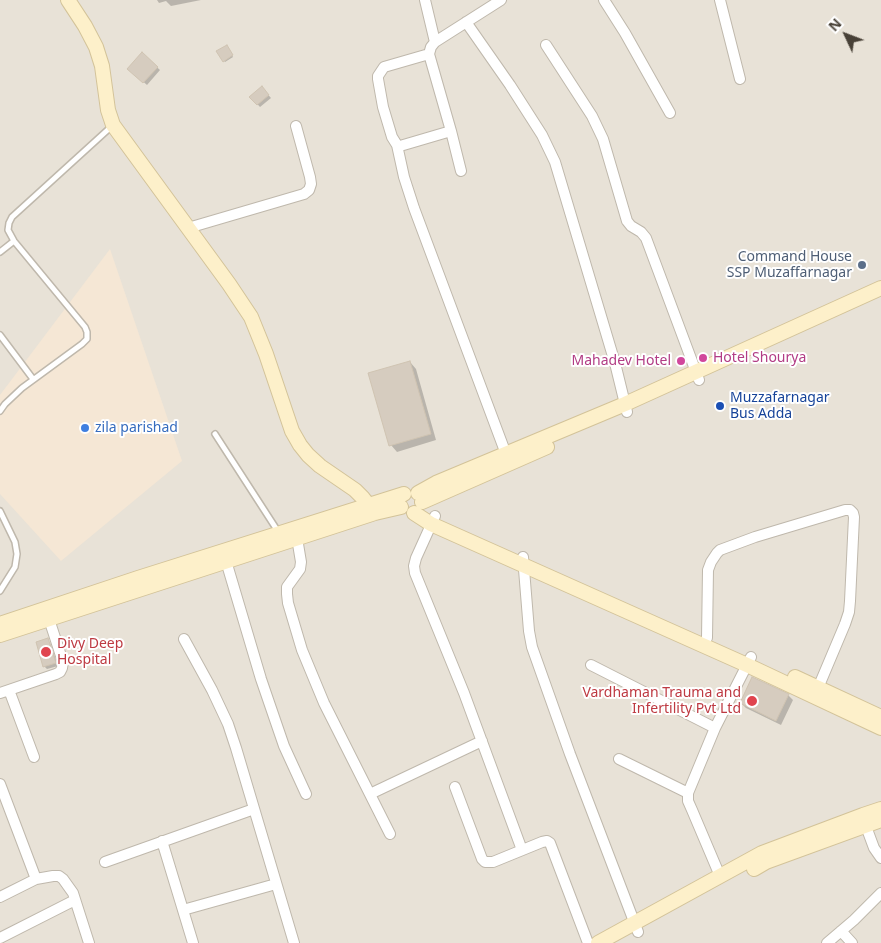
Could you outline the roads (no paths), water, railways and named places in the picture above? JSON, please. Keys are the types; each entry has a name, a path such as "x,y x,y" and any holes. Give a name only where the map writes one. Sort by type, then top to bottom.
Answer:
{"street":[{"path":"68,0 85,26 96,48 102,66 108,110 113,125 251,317 266,354 292,431 300,445 320,466 355,490 372,509"},
{"path":"425,0 435,42"},
{"path":"461,171 452,131 430,54 431,47 435,42 501,0"},
{"path":"604,0 670,113"},
{"path":"720,0 740,79"},
{"path":"466,22 542,135 555,162 615,363 626,408"},
{"path":"546,45 592,116 603,139 627,220 631,226 641,232 646,238 697,376"},
{"path":"430,54 384,67 378,76 383,107 392,138 397,145 404,177 414,208 506,454"},
{"path":"188,228 304,194 309,190 311,184 310,177 296,126"},
{"path":"397,145 400,146 452,131"},
{"path":"697,376 881,288"},
{"path":"0,635 138,578 280,533 372,509 414,502 697,376 881,298"},
{"path":"414,502 436,483 626,408"},
{"path":"414,502 433,520 749,661 818,688 881,717"},
{"path":"0,624 48,614 226,561 297,538 372,509"},
{"path":"707,638 708,570 711,562 720,550 755,537 850,510 854,517 849,612 818,688"},
{"path":"433,520 416,558 415,574 464,693 522,850"},
{"path":"297,538 301,562 300,569 287,587 288,603 302,650 324,703 390,834"},
{"path":"226,561 284,746 306,794"},
{"path":"523,561 707,638 881,728"},
{"path":"523,561 528,631 535,656 636,928"},
{"path":"34,757 5,691 60,672 63,662 48,614"},
{"path":"184,639 204,674 228,724 294,943"},
{"path":"720,876 688,801 688,793 715,728 749,661"},
{"path":"591,665 715,728"},
{"path":"370,794 482,741"},
{"path":"619,759 688,793"},
{"path":"0,784 36,879"},
{"path":"455,787 482,859 485,862 493,862 542,842 547,841 550,843 588,943"},
{"path":"105,862 254,809"},
{"path":"598,943 636,928 766,862 864,820 881,809"},
{"path":"864,820 874,848 881,858"},
{"path":"618,943 636,928 720,876 762,853 864,820 881,820"},
{"path":"162,842 192,943"},
{"path":"0,897 36,879 59,876 69,887 75,900 89,943"},
{"path":"183,910 276,884"},
{"path":"827,943 881,893"},
{"path":"0,938 75,900"},
{"path":"841,931 852,943"}],"lane":[{"path":"0,411 22,388 82,344 86,339 87,332 85,327 14,242 8,230 9,223 12,218 113,125"},
{"path":"0,252 14,242"},
{"path":"0,335 34,379"},
{"path":"215,434 280,533"},
{"path":"0,512 15,542 17,554 15,567 0,591"}],"place":[{"name":"Command House SSP Muzaffarnagar","path":"862,265"},
{"name":"Hotel Shourya","path":"703,358"},
{"name":"Mahadev Hotel","path":"681,361"},
{"name":"Muzzafarnagar Bus Adda","path":"720,406"},
{"name":"zila parishad","path":"85,428"},
{"name":"Divy Deep Hospital","path":"46,652"},
{"name":"Vardhaman Trauma and Infertility Pvt Ltd","path":"752,701"}]}
